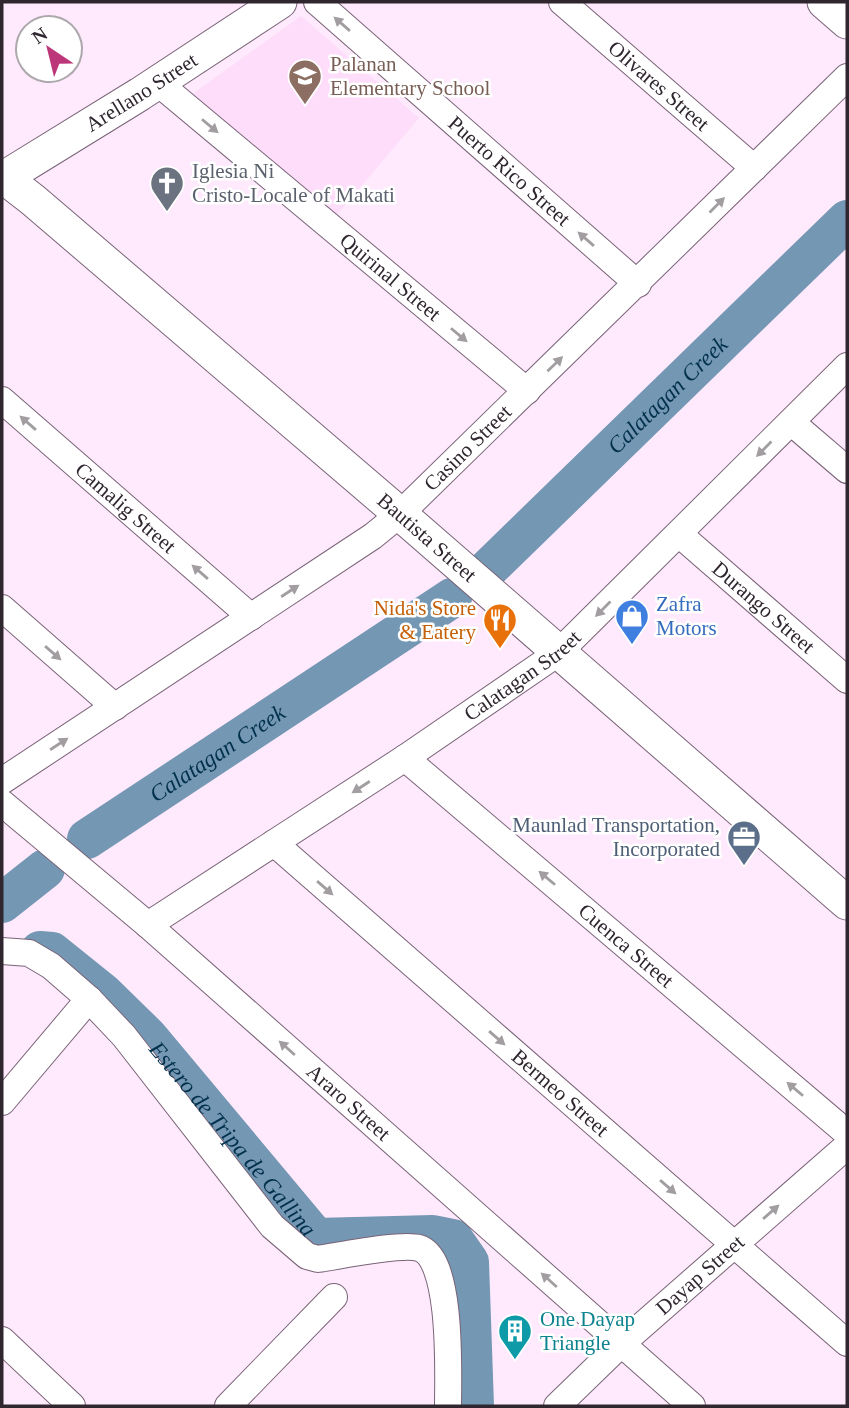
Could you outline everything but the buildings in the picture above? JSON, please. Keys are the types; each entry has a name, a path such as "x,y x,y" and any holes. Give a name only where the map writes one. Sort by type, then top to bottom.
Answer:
{"street":[{"name":"Arellano Street","path":"3,178 280,2"},
{"name":"Puerto Rico Street","path":"317,2 638,284"},
{"name":"Olivares Street","path":"562,2 754,168"},
{"path":"824,2 847,22"},
{"name":"Casino Street","path":"2,781 373,536 400,514 847,77"},
{"name":"Quirinal Street","path":"157,82 527,391"},
{"name":"Bautista Street","path":"3,178 33,200 400,514 847,903"},
{"name":"Calatagan Street","path":"148,925 405,758 558,653 847,366"},
{"name":"Camalig Street","path":"2,400 251,617"},
{"path":"791,422 847,470"},
{"name":"Durango Street","path":"679,534 847,680"},
{"path":"2,608 115,707"},
{"name":"Cuenca Street","path":"405,758 847,1133"},
{"name":"Araro Street","path":"2,803 148,925 692,1406"},
{"name":"Bermeo Street","path":"274,843 847,1343"},
{"path":"2,951 29,953 51,966 89,999 124,1036 272,1226 307,1256 318,1259 404,1247 421,1248 432,1258 442,1284 448,1406"},
{"path":"2,1102 89,999"},
{"name":"Dayap Street","path":"557,1406 621,1344 847,1146"},
{"path":"228,1406 334,1297"},
{"path":"2,1340 72,1406"}],"shaded area":[{"name":"Palanan Elementary School","path":"301,16 419,118 335,217 191,95"}],"waterway":[{"name":"Calatagan Creek","path":"488,569 847,220"},
{"name":"Calatagan Creek","path":"87,839 452,598"},
{"name":"Calatagan Creek","path":"2,903 45,869"},
{"name":"Estero de Tripa de Gallina","path":"40,951 52,952 103,993 148,1037 316,1238 433,1235 453,1239 469,1262 474,1406"}],"place":[{"name":"Palanan Elementary School","path":"305,106"},
{"name":"Iglesia Ni Cristo-Locale of Makati","path":"167,213"},
{"name":"Zafra Motors","path":"632,646"},
{"name":"Nida's Store & Eatery","path":"500,650"},
{"name":"Maunlad Transportation, Incorporated","path":"744,867"},
{"name":"One Dayap Triangle","path":"515,1361"}]}
